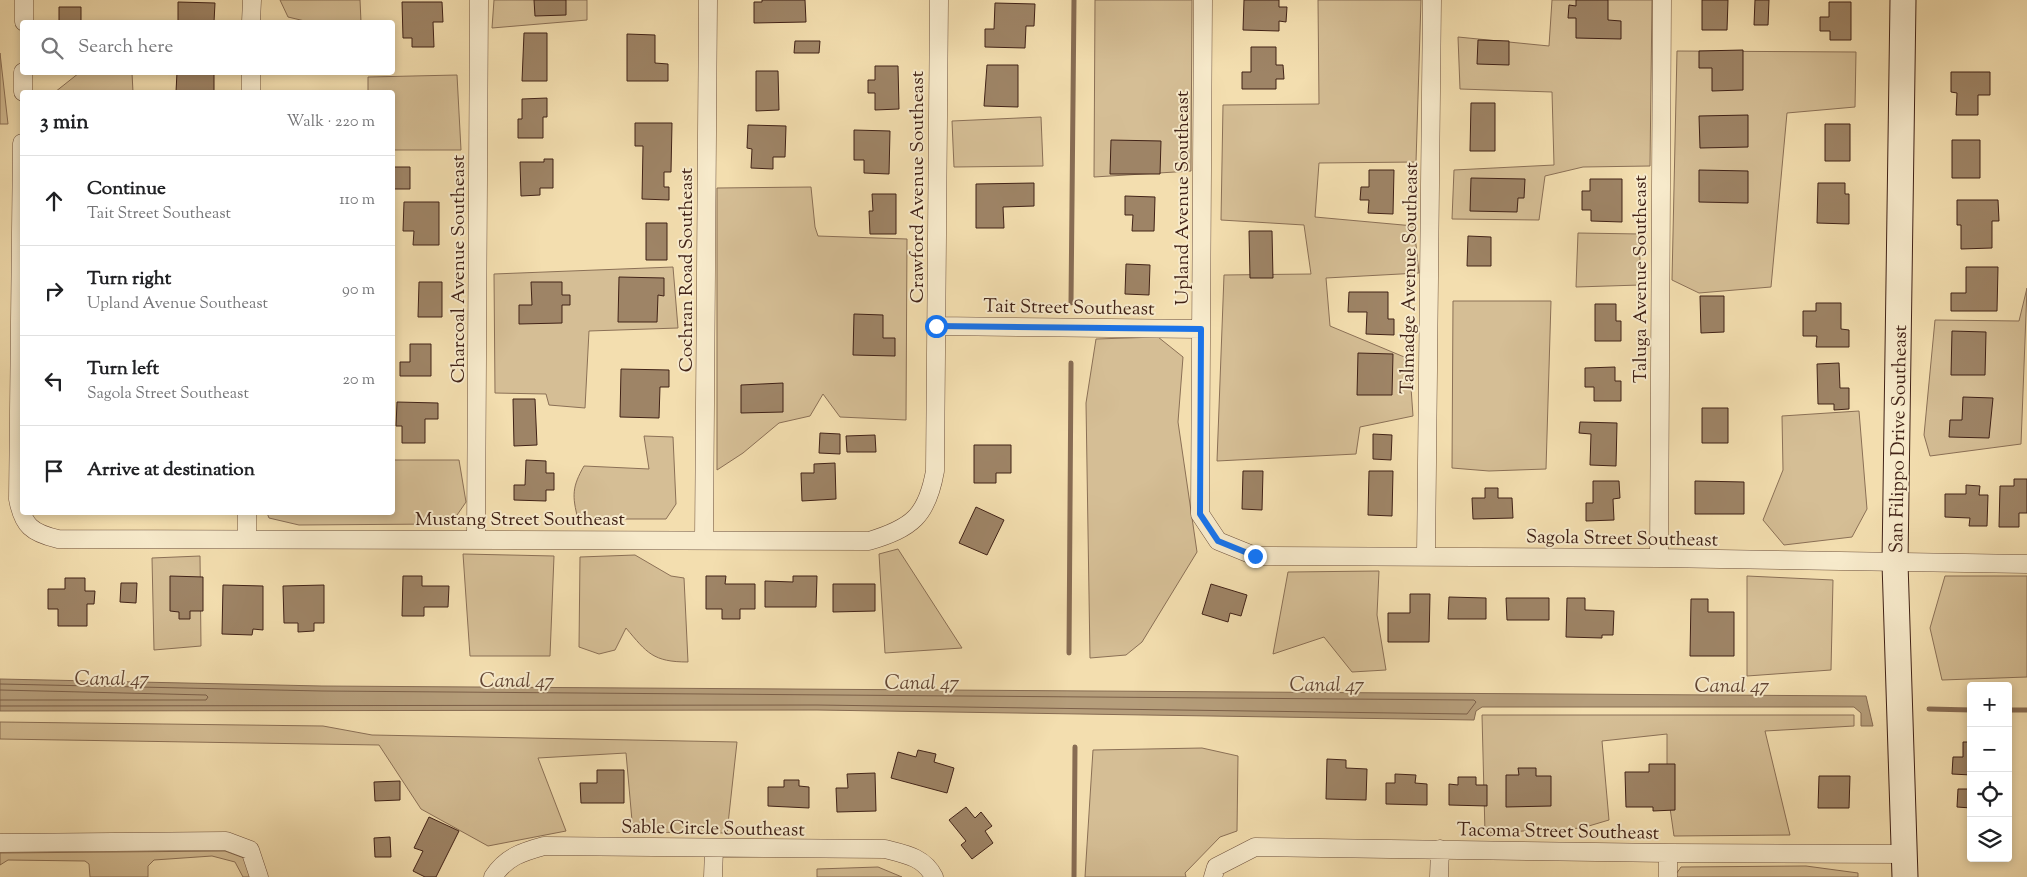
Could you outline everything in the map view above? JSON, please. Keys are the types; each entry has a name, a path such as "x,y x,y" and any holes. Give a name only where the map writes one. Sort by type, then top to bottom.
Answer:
{"street":[{"path":"24,0 24,20"},
{"path":"252,0 252,20"},
{"name":"Charcoal Avenue Southeast","path":"476,539 479,0"},
{"name":"Cochran Road Southeast","path":"704,540 708,0"},
{"name":"Crawford Avenue Southeast","path":"915,520 930,496 935,471 939,0"},
{"name":"Upland Avenue Southeast","path":"1203,0 1200,514 1218,541"},
{"name":"Talmadge Avenue Southeast","path":"1426,556 1432,0"},
{"name":"Taluga Avenue Southeast","path":"1659,558 1662,0"},
{"name":"San Filippo Drive Southeast","path":"1902,0 1895,563 1905,865"},
{"path":"23,75 23,90"},
{"path":"251,75 251,90"},
{"name":"Mustang Street Southeast","path":"20,321 18,499 20,508"},
{"name":"Tait Street Southeast","path":"936,326 1201,329"},
{"name":"Mustang Street Southeast","path":"22,515 32,529 58,539 869,541 897,533 915,520"},
{"path":"246,538 247,515"},
{"name":"Sagola Street Southeast","path":"1218,541 1255,556 1659,558 2027,564"},
{"path":"0,843 226,842 250,850 259,877"},
{"name":"Sable Circle Southeast","path":"493,877 501,864 520,852 544,846 885,850 912,856 930,867 934,877"},
{"name":"Tacoma Street Southeast","path":"1214,872 1256,847 1668,853 1905,865"},
{"path":"713,877 714,849"},
{"path":"1439,877 1440,849"},
{"path":"1668,853 1668,877"}],"shaded area":[{"path":"280,0 360,0 361,20 301,20 288,17"},
{"path":"494,0 587,0 587,20 492,28"},
{"path":"1095,0 1192,0 1191,171 1094,177"},
{"path":"1318,0 1421,0 1416,162 1319,163 1315,217 1414,226 1419,273 1326,278 1330,326 1409,359 1413,416 1360,427 1356,454 1217,461 1224,275 1311,274 1304,225 1221,220 1223,105 1319,104"},
{"path":"1552,0 1652,0 1650,166 1583,167 1545,176 1539,220 1452,219 1454,170 1554,165 1552,92 1460,89 1458,37 1549,46"},
{"path":"1677,51 1856,52 1855,107 1787,113 1771,287 1699,293 1672,280"},
{"path":"0,53 8,124 0,124"},
{"path":"76,75 132,75 133,90 58,90"},
{"path":"457,75 461,150 395,150 395,90 368,90 368,77"},
{"path":"1041,117 1043,166 954,167 952,121"},
{"path":"811,187 815,227 818,236 907,239 906,420 840,417 823,394 810,416 779,423 743,453 717,470 717,188"},
{"path":"1578,233 1640,234 1640,285 1576,287"},
{"path":"673,267 678,328 589,331 585,408 549,405 546,394 495,393 494,274"},
{"path":"2027,288 2021,444 1930,456 1924,435 1935,320 2019,321"},
{"path":"1453,301 1551,301 1546,469 1489,471 1452,468"},
{"path":"1158,337 1183,357 1178,422 1197,552 1142,642 1126,655 1090,658 1086,403 1096,339"},
{"path":"1859,411 1867,509 1852,537 1784,545 1763,520 1783,470 1782,416"},
{"path":"644,436 673,437 676,504 666,519 578,519 574,492 577,480 584,466 649,469"},
{"path":"395,460 459,460 466,502 455,518 438,524 299,525 269,518 268,515 395,515"},
{"path":"898,549 962,648 885,653 879,554"},
{"path":"463,554 554,556 550,656 470,656"},
{"path":"635,555 671,576 684,578 688,662 676,662 659,658 646,650 626,628 615,650 599,654 579,647 580,557"},
{"path":"200,556 201,646 154,650 152,558"},
{"path":"1379,571 1377,615 1386,670 1352,672 1324,637 1273,654 1288,572"},
{"path":"1747,576 1833,580 1831,670 1747,676"},
{"path":"1945,576 2027,576 2027,677 1942,680 1930,628"},
{"path":"1482,715 1854,715 1854,726 1765,731 1790,835 1674,836 1667,787 1667,734 1602,741 1609,820 1582,828 1485,833"},
{"path":"0,722 323,726 372,735 737,742 727,833 633,832 626,753 538,758 566,831 488,846 421,809 379,745 0,739"},
{"path":"1202,748 1238,756 1237,831 1220,837 1185,873 1186,877 1085,877 1093,750"},
{"path":"225,851 244,858 250,877 243,877 235,862 212,856 154,860 148,866 148,877 90,877 89,864 85,861 8,860 0,865 0,853"},
{"path":"1806,866 1858,873 1858,877 1674,877 1681,867"},
{"path":"878,867 902,877 817,877 817,869"}],"water":[{"path":"0,679 322,686 1866,696 1873,726 1861,726 1861,713 1854,707 1482,707 1476,711 1474,720 817,710 0,711"}],"building":[{"path":"534,0 566,0 566,15 535,16"},
{"path":"762,0 805,0 806,22 754,23 754,2 762,2"},
{"path":"1244,0 1279,0 1279,7 1287,7 1286,22 1279,21 1279,31 1243,30"},
{"path":"1576,0 1608,0 1608,20 1621,21 1621,39 1576,38 1576,18 1568,18 1569,5 1576,6"},
{"path":"1702,0 1728,0 1727,30 1702,30"},
{"path":"1755,0 1769,0 1768,25 1754,25"},
{"path":"178,2 215,3 214,20 178,20"},
{"path":"402,2 442,2 443,22 433,22 434,47 412,47 412,38 403,38"},
{"path":"1829,2 1851,2 1851,40 1830,40 1830,31 1820,31 1820,17 1829,17"},
{"path":"995,3 1035,4 1034,26 1026,26 1025,48 985,47 985,29 994,29"},
{"path":"59,7 81,7 81,20 59,20"},
{"path":"524,33 547,33 547,81 522,81"},
{"path":"627,34 655,35 655,63 668,64 668,81 627,81"},
{"path":"1478,40 1509,41 1509,65 1477,64"},
{"path":"795,41 820,41 819,53 794,53"},
{"path":"1251,47 1276,47 1276,65 1283,65 1284,79 1276,79 1276,89 1242,89 1242,72 1251,72"},
{"path":"1743,50 1743,90 1712,91 1712,68 1699,68 1699,51"},
{"path":"987,65 1018,65 1018,107 984,106"},
{"path":"875,66 898,66 899,109 875,110 875,93 868,93 868,80 875,80"},
{"path":"756,71 778,71 779,110 756,111"},
{"path":"1951,72 1990,72 1990,95 1978,95 1978,115 1956,115 1957,93 1951,92"},
{"path":"177,75 214,75 214,90 176,90"},
{"path":"547,98 547,117 543,117 543,138 518,138 518,119 522,119 522,99"},
{"path":"1471,103 1495,103 1495,151 1470,151"},
{"path":"1748,115 1748,147 1700,148 1699,116"},
{"path":"635,123 672,123 671,172 664,172 664,187 669,187 669,200 642,199 643,146 635,146"},
{"path":"1825,124 1850,124 1850,161 1825,161"},
{"path":"748,125 786,126 785,157 773,157 773,169 751,168 752,149 747,148"},
{"path":"854,130 890,131 889,174 864,173 864,160 854,160"},
{"path":"1111,140 1161,141 1160,174 1110,174"},
{"path":"1952,140 1980,140 1980,178 1952,178"},
{"path":"544,159 553,159 553,188 540,188 540,195 521,196 520,162 544,162"},
{"path":"395,167 410,167 410,189 395,189"},
{"path":"1369,170 1394,170 1393,214 1368,213 1369,200 1360,200 1361,187 1369,187"},
{"path":"1699,170 1748,171 1748,203 1699,202"},
{"path":"1471,178 1525,179 1524,198 1518,198 1517,212 1470,211"},
{"path":"1590,179 1622,179 1622,222 1591,221 1591,210 1582,210 1582,191 1590,191"},
{"path":"1034,183 1034,206 1003,207 1004,228 976,228 976,184"},
{"path":"1818,183 1845,183 1845,194 1849,194 1849,224 1817,223"},
{"path":"872,194 896,194 896,234 870,234 869,211 873,211"},
{"path":"1125,196 1155,197 1154,231 1132,231 1133,215 1125,215"},
{"path":"1957,200 1998,200 1999,221 1992,221 1992,248 1961,249 1961,225 1957,225"},
{"path":"404,202 439,202 439,245 413,245 414,231 403,231"},
{"path":"646,223 667,223 667,260 646,260"},
{"path":"1249,231 1272,231 1273,278 1250,278"},
{"path":"1468,236 1491,237 1491,266 1467,266"},
{"path":"1126,264 1150,265 1149,295 1125,294"},
{"path":"1966,267 1998,267 1997,311 1951,311 1951,293 1966,293"},
{"path":"619,277 664,278 664,296 658,295 657,322 618,322"},
{"path":"419,282 442,282 442,317 418,317"},
{"path":"531,282 562,282 562,295 570,295 570,305 562,305 562,323 519,324 519,305 532,305"},
{"path":"1349,292 1388,292 1388,319 1394,319 1394,335 1366,334 1367,312 1348,312"},
{"path":"1700,296 1724,296 1724,332 1701,333"},
{"path":"1816,303 1841,303 1841,329 1849,330 1849,347 1816,347 1817,336 1803,336 1803,311 1816,311"},
{"path":"1595,304 1616,304 1616,321 1621,321 1621,341 1595,341"},
{"path":"854,314 883,315 883,338 895,338 895,356 853,355"},
{"path":"1952,331 1986,332 1985,375 1951,375"},
{"path":"410,344 431,344 431,376 400,376 400,362 410,362"},
{"path":"1358,353 1393,354 1392,395 1357,395"},
{"path":"1839,363 1840,388 1849,388 1849,409 1834,410 1834,404 1818,404 1817,364"},
{"path":"1615,367 1615,381 1621,381 1621,401 1594,401 1594,387 1585,387 1585,368"},
{"path":"621,369 669,370 669,387 660,387 659,418 620,417"},
{"path":"783,383 783,412 741,413 741,385"},
{"path":"1963,397 1993,398 1989,438 1949,437 1950,420 1962,420"},
{"path":"513,399 535,399 537,445 514,446"},
{"path":"397,402 438,403 438,419 425,419 425,443 402,443 402,426 396,426"},
{"path":"1702,408 1728,408 1728,443 1702,443"},
{"path":"1580,422 1617,423 1616,466 1590,465 1591,434 1579,433"},
{"path":"820,433 840,434 840,454 819,453"},
{"path":"1373,434 1392,435 1391,460 1373,459"},
{"path":"875,435 876,452 847,452 846,436"},
{"path":"974,445 1011,445 1011,473 996,473 996,483 974,483"},
{"path":"526,460 546,461 546,473 554,473 554,490 546,490 546,501 514,500 514,485 525,485"},
{"path":"835,463 836,499 802,501 801,473 814,473 814,464"},
{"path":"1243,471 1263,471 1262,510 1242,509"},
{"path":"1369,471 1393,471 1392,516 1368,515"},
{"path":"2014,479 2027,479 2027,513 2019,513 2019,527 1999,527 2000,486 2014,486"},
{"path":"1593,481 1619,481 1620,498 1613,499 1614,520 1586,521 1586,503 1593,503"},
{"path":"1695,481 1744,482 1744,514 1695,514"},
{"path":"1966,485 1980,486 1979,495 1988,495 1987,526 1969,526 1970,518 1945,517 1945,494 1966,494"},
{"path":"1485,488 1498,488 1498,498 1512,498 1513,518 1473,519 1472,498 1485,498"},
{"path":"976,507 1004,520 987,555 959,543"},
{"path":"170,576 203,577 203,611 190,611 190,619 179,619 179,612 170,611"},
{"path":"403,576 422,576 422,586 449,586 448,607 424,607 424,616 402,616"},
{"path":"706,576 726,576 725,584 755,584 755,609 740,609 740,619 722,619 722,609 706,609"},
{"path":"793,576 817,576 816,607 765,607 765,581 793,582"},
{"path":"65,578 85,578 85,591 95,591 94,604 87,604 87,626 58,626 58,609 48,609 48,589 65,589"},
{"path":"121,583 137,583 136,603 120,602"},
{"path":"833,584 875,584 875,611 833,612"},
{"path":"1211,584 1247,595 1241,616 1230,613 1228,622 1202,614"},
{"path":"223,585 263,586 263,630 253,629 252,635 222,634"},
{"path":"324,585 324,623 314,623 314,631 298,632 298,623 284,623 283,586"},
{"path":"1410,594 1430,594 1429,642 1388,642 1388,613 1410,613"},
{"path":"1449,597 1486,598 1486,619 1448,619"},
{"path":"1506,598 1549,598 1549,620 1507,620"},
{"path":"1567,598 1585,598 1585,610 1614,611 1613,635 1602,635 1602,638 1566,637"},
{"path":"1691,599 1708,599 1708,612 1734,612 1734,656 1690,656"},
{"path":"1963,742 1967,742 1967,775 1952,774 1953,757 1963,757"},
{"path":"918,750 936,754 934,762 954,768 947,793 891,778 898,752 916,757"},
{"path":"1327,759 1346,760 1346,768 1367,769 1366,800 1326,799"},
{"path":"1649,764 1675,764 1675,810 1653,811 1653,807 1626,807 1625,772 1649,772"},
{"path":"1518,768 1536,768 1536,776 1551,776 1551,806 1506,807 1506,775 1519,775"},
{"path":"597,770 624,770 624,803 581,803 580,783 597,783"},
{"path":"875,773 876,811 837,812 836,788 848,788 847,774"},
{"path":"1395,774 1416,775 1415,783 1427,784 1427,805 1386,804 1386,783 1395,783"},
{"path":"1819,776 1850,776 1849,808 1818,808"},
{"path":"1458,777 1476,777 1476,785 1487,785 1487,806 1449,805 1449,784 1458,785"},
{"path":"784,780 799,780 799,786 809,787 809,808 768,806 768,787 784,787"},
{"path":"400,781 400,800 375,801 374,782"},
{"path":"1958,789 1967,789 1967,808 1957,807"},
{"path":"966,807 975,818 981,812 992,826 985,831 993,843 972,859 961,845 966,841 949,820"},
{"path":"429,817 459,831 436,877 425,877 413,871 423,851 414,848"},
{"path":"390,837 391,857 375,857 374,838"}],"waterway":[{"path":"1071,303 1074,0"},
{"path":"1069,653 1071,363"},
{"path":"1929,709 1967,710"},
{"path":"2012,710 2027,710"},
{"path":"1074,877 1075,747"}],"route":[{"path":"936,326 1201,329 1200,514 1218,541 1255,556"}],"water label":[{"name":"Canal 47","path":"112,678"},
{"name":"Canal 47","path":"517,680"},
{"name":"Canal 47","path":"922,682"},
{"name":"Canal 47","path":"1327,684"},
{"name":"Canal 47","path":"1732,685"}]}
